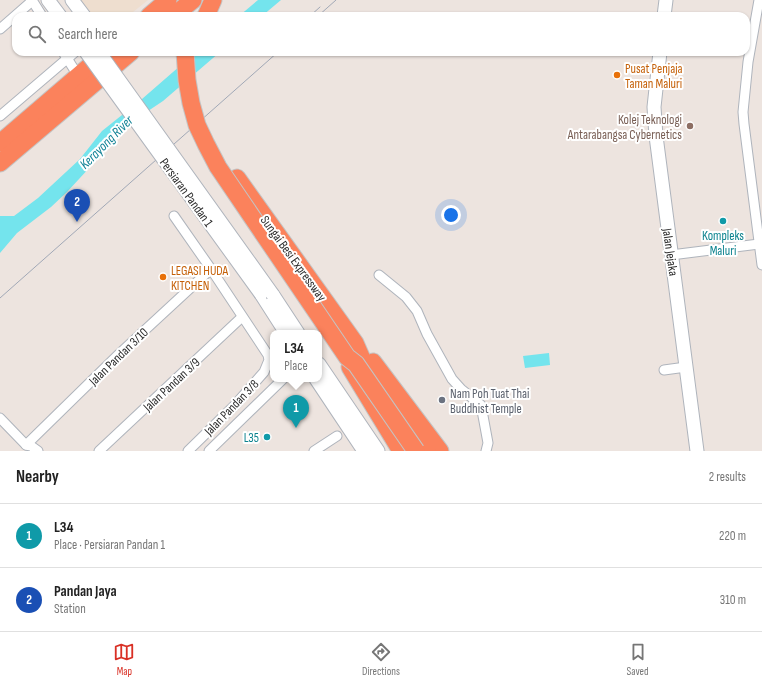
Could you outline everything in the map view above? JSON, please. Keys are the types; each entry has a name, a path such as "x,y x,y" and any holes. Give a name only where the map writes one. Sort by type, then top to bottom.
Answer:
{"highway":[{"path":"154,12 168,0"},
{"path":"178,12 193,0"},
{"path":"196,12 201,0"},
{"path":"208,12 213,0"},
{"path":"0,143 103,56"},
{"path":"0,163 126,56"},
{"name":"Sungai Besi Expressway","path":"185,56 187,80 197,125 218,167 351,350 362,359 427,451"},
{"name":"Sungai Besi Expressway","path":"195,56 196,87 212,138 351,350 356,364 416,451"},
{"path":"401,451 350,368 351,350 368,355 440,451"}],"street":[{"path":"19,12 32,0 40,12"},
{"path":"48,0 57,12"},
{"path":"62,0 70,12"},
{"path":"72,0 81,12"},
{"path":"664,12 666,0"},
{"path":"750,51 759,0"},
{"path":"0,29 12,18"},
{"path":"0,116 64,56"},
{"path":"66,56 79,77"},
{"name":"Persiaran Pandan 1","path":"89,56 267,295 296,330"},
{"name":"Persiaran Pandan 1","path":"102,56 267,295 284,330"},
{"name":"Jalan Jejaka","path":"660,56 654,119 697,451"},
{"path":"749,56 743,112 757,192 759,244 762,265"},
{"path":"174,216 242,317"},
{"path":"671,255 759,244"},
{"name":"Jalan Pandan 3/10","path":"26,448 115,358 211,269"},
{"path":"379,275 406,297 417,311 426,334 452,379 461,389 482,405 488,444 486,451"},
{"name":"Jalan Pandan 3/8","path":"188,451 235,405 264,372 269,360 268,355 242,317"},
{"name":"Jalan Pandan 3/9","path":"99,451 242,317"},
{"path":"664,370 686,367"},
{"path":"322,368 378,451"},
{"path":"209,451 280,382"},
{"path":"315,382 364,451"},
{"path":"235,405 244,417"},
{"path":"0,418 26,448 31,446 38,451"},
{"path":"314,451 337,436"}],"shaded area":[{"path":"78,0 148,0 133,12 86,12"}],"water":[{"path":"258,0 281,0 267,12 244,12"},
{"name":"Kerayong River","path":"191,56 215,56 163,101 122,130 106,146 91,166 67,192 51,207 17,233 0,253 0,216 14,216 38,198 80,159 102,131"},
{"path":"549,353 550,365 525,368 523,356"}],"tram line":[{"path":"322,12 336,0"},
{"path":"314,12 320,7"},
{"path":"0,298 273,56"}],"place":[{"name":"Pusat Penjaja Taman Maluri","path":"617,75"},
{"name":"Kolej Teknologi Antarabangsa Cybernetics","path":"690,126"},
{"name":"Kompleks Maluri","path":"723,221"},
{"name":"Pandan Jaya","path":"77,222"},
{"name":"LEGASI HUDA KITCHEN","path":"163,277"},
{"name":"Nam Poh Tuat Thai Buddhist Temple","path":"442,400"},
{"name":"L34","path":"296,428"},
{"name":"L35","path":"267,437"}]}
